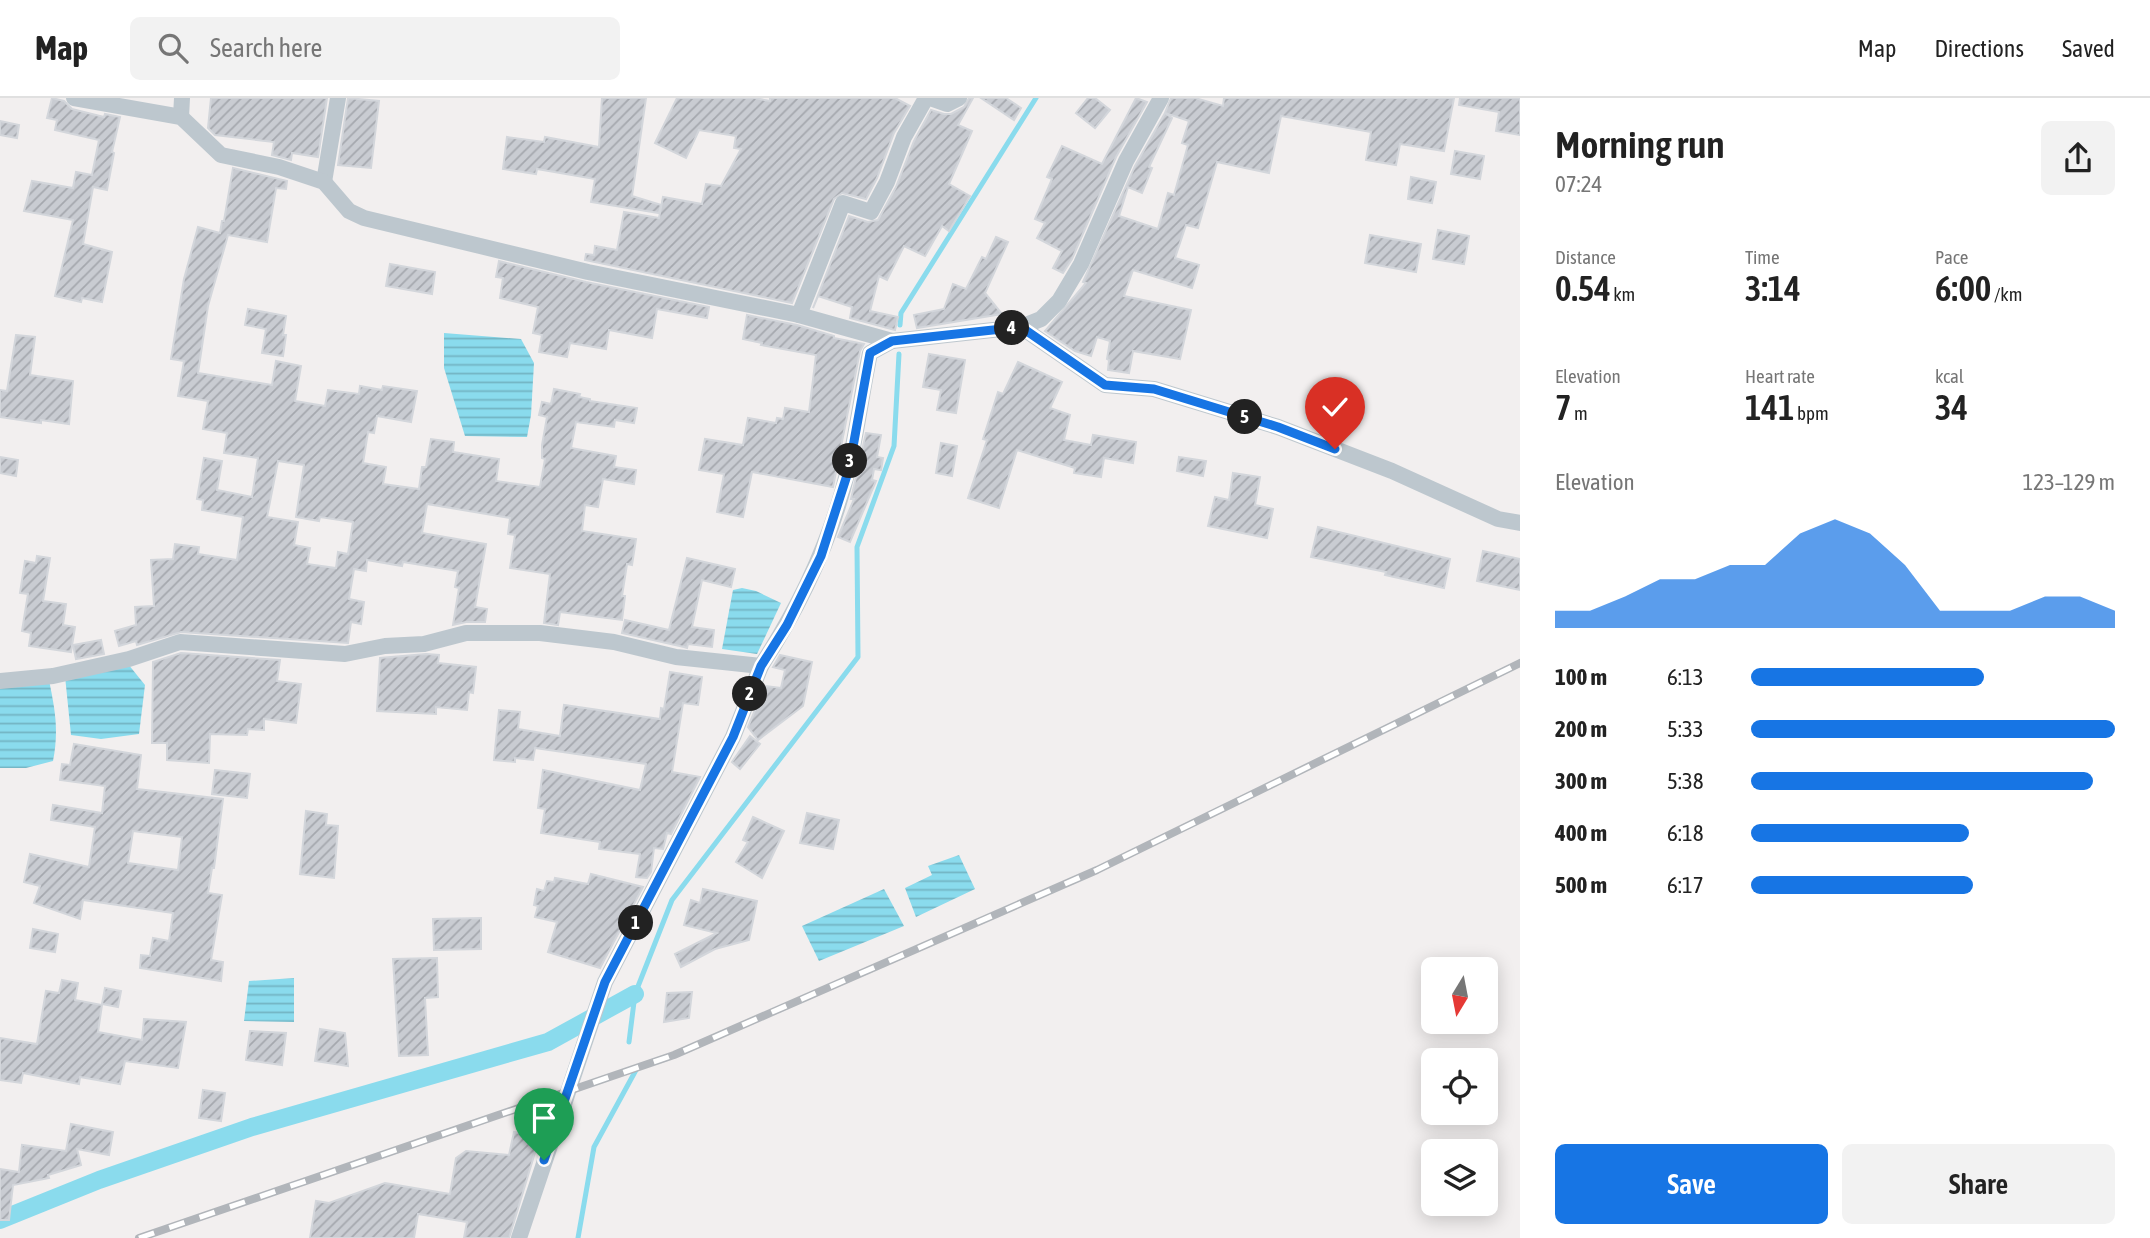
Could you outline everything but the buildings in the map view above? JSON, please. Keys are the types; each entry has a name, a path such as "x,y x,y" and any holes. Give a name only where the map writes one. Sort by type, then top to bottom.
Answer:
{"street":[{"path":"74,98 181,117 221,155 279,167 324,182 349,211 364,218 601,275 799,315 892,341 1021,327 1041,319 1059,301 1076,273 1126,161 1161,98"},
{"path":"181,117 182,98"},
{"path":"324,182 338,98"},
{"path":"799,315 843,203 871,212 887,182 904,137 928,98 947,104 958,98"},
{"path":"1021,327 1105,385 1154,389 1278,427 1392,471 1499,519 1520,523"},
{"path":"519,1238 605,982 733,737 761,666 787,625 821,556 849,469 870,353 892,341"},
{"path":"0,681 53,676 130,659 180,642 345,654 385,646 424,644 466,633 540,633 614,642 676,657 761,666"}],"water":[{"path":"444,333 521,339 534,363 527,437 465,436 444,368"},
{"path":"742,588 756,591 781,603 757,654 722,649 733,590"},
{"path":"128,664 145,685 139,734 101,739 71,735 65,676"},
{"path":"49,680 56,739 53,761 26,768 0,768 0,685"},
{"path":"959,855 975,889 916,917 905,888 932,875 928,866"},
{"path":"884,889 904,926 819,961 802,926"},
{"path":"294,978 294,1022 244,1021 249,981"}],"waterway":[{"path":"900,325 901,313 1036,98"},
{"path":"629,1042 635,994 672,900 858,657 857,547 894,446 899,354"},
{"path":"0,1220 99,1180 252,1127 548,1042 635,994"},
{"path":"578,1238 594,1147 636,1070"}],"railway":[{"path":"139,1238 674,1055 1097,870 1520,663"}],"route":[{"path":"544,1160 605,982 733,737 761,666 787,625 821,556 849,469 870,353 892,341 1021,327 1105,385 1154,389 1278,427 1335,449"}]}
